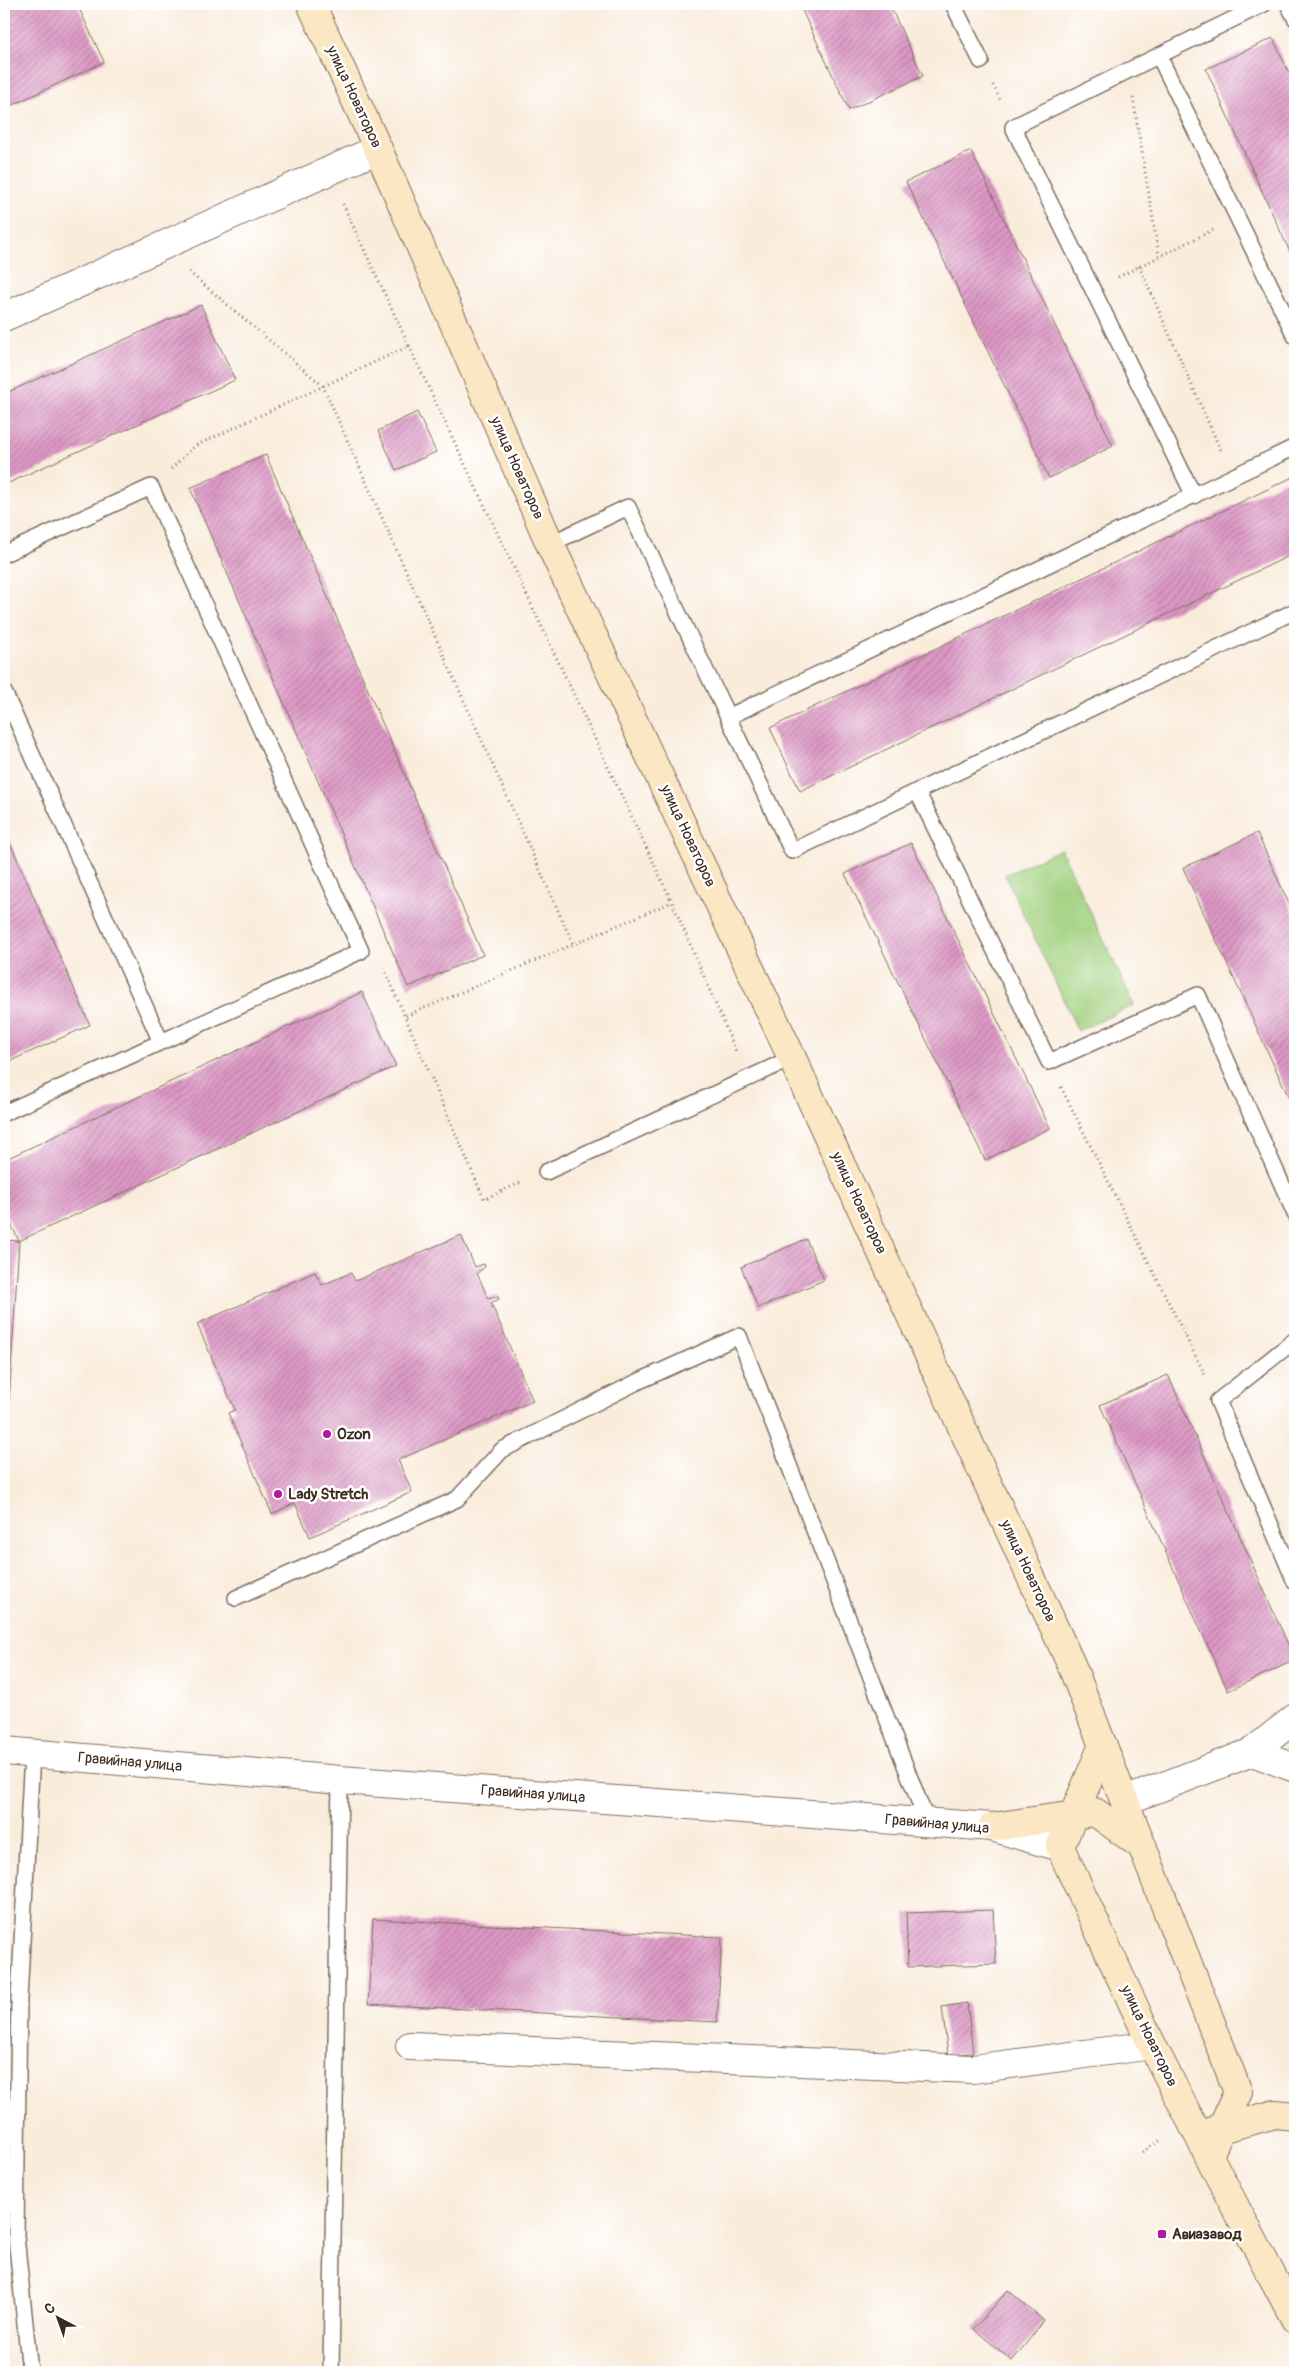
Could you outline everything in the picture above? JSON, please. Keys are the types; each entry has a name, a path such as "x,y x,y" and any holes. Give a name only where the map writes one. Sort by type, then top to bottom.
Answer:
{"main road":[{"name":"улица Новаторов","path":"311,4 378,149 550,544 792,1058 1071,1664 1238,2092 1209,2143"},
{"path":"1060,1847 1103,1745"},
{"path":"992,1828 1095,1812 1143,1847"},
{"name":"улица Новаторов","path":"1060,1847 1152,2045 1209,2143 1295,2318"},
{"path":"1209,2143 1275,2114 1295,2116"}],"street":[{"path":"4,317 378,149"},
{"path":"1125,1801 1252,1752 1295,1718"},
{"name":"Гравийная улица","path":"4,1751 340,1780 927,1822 992,1828 1060,1847"},
{"path":"1252,1752 1295,1768"},
{"path":"410,2046 973,2069 1152,2045"}],"lane":[{"path":"953,4 981,61"},
{"path":"1194,496 1013,127 1264,4"},
{"path":"1288,4 1295,18"},
{"path":"1158,56 1295,336"},
{"path":"728,717 1295,447"},
{"path":"4,554 151,487 361,951 4,1113"},
{"path":"550,544 628,507 792,851 1295,611"},
{"path":"4,692 161,1042"},
{"path":"917,791 1049,1062 1198,996 1295,1214"},
{"path":"546,1172 792,1058"},
{"path":"236,1598 456,1499 502,1450 635,1383 739,1336 927,1822"},
{"path":"1295,1340 1218,1401 1295,1582"},
{"path":"30,2372 16,2236 18,2000 32,1754"},
{"path":"331,2372 340,1780"}],"path":[{"path":"981,61 1013,127"},
{"path":"1129,70 1159,256"},
{"path":"328,172 672,902 748,1079"},
{"path":"1092,289 1237,218"},
{"path":"160,248 323,386 573,944"},
{"path":"1139,266 1233,477"},
{"path":"151,487 195,446 409,346"},
{"path":"406,1016 672,902"},
{"path":"361,951 385,969 484,1199 546,1172"},
{"path":"1049,1062 1218,1401"}],"green space":[{"path":"1061,849 1134,1005 1078,1031 1005,875"}],"building":[{"path":"4,4 77,4 104,62 4,109"},
{"path":"799,4 889,4 923,76 849,110"},
{"path":"1273,38 1295,86 1295,263 1206,69"},
{"path":"971,151 1113,446 1049,478 906,182"},
{"path":"201,305 235,380 4,485 4,394"},
{"path":"417,412 436,452 396,470 378,431"},
{"path":"266,455 483,955 408,987 190,488"},
{"path":"1295,476 1295,553 800,791 770,728"},
{"path":"4,829 90,1025 8,1062 4,1051"},
{"path":"1257,833 1295,917 1295,1111 1183,868"},
{"path":"911,843 1050,1128 985,1160 845,874"},
{"path":"362,992 396,1066 19,1241 4,1209 4,1160"},
{"path":"461,1235 475,1267 484,1264 485,1267 477,1273 488,1298 498,1296 499,1299 491,1303 533,1401 398,1460 412,1492 310,1537 295,1503 272,1514 228,1413 235,1410 197,1324 315,1272 322,1285 351,1273 355,1281"},
{"path":"806,1239 824,1280 758,1308 741,1267"},
{"path":"4,1240 19,1241 4,1484"},
{"path":"1168,1375 1295,1660 1228,1691 1100,1405"},
{"path":"993,1910 996,1964 908,1967 906,1913"},
{"path":"373,1919 722,1937 717,2022 368,2004"},
{"path":"967,2003 973,2053 948,2055 942,2007"},
{"path":"1008,2290 1044,2321 1012,2361 974,2329"}],"place":[{"name":"Ozon","path":"327,1434"},
{"name":"Lady Stretch","path":"278,1494"},
{"name":"Авиазавод","path":"1162,2234"}]}
